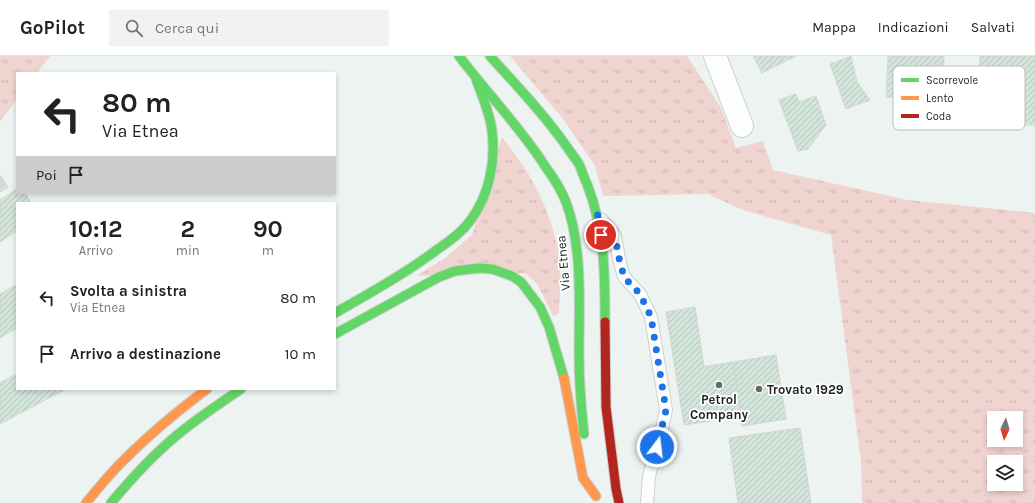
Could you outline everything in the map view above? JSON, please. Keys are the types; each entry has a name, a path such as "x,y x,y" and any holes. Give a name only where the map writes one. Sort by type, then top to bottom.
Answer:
{"main road":[{"name":"Via Etnea","path":"459,56 476,79 517,126 542,159 558,185 566,203 573,227 577,249 580,301 580,397 586,448 596,500"},
{"path":"490,56 558,134 579,165 591,196 599,223 605,276 606,407 619,503"},
{"path":"336,312 426,259 465,227 475,213 489,178 493,148 492,130 476,79"},
{"path":"336,333 427,283 455,271 480,268 492,269 512,276 521,282 540,307 549,327 566,386 583,478 596,500"},
{"path":"86,503 115,468 144,440 179,409 206,390"},
{"path":"111,503 157,452 208,411 240,390"}],"street":[{"path":"716,56 742,126"}],"lane":[{"path":"596,213 615,236 624,277 640,294 651,317 666,410 649,476 647,503"}],"green space":[{"path":"0,56 50,56 38,72 16,72 16,100 0,122"},
{"path":"510,56 687,56 721,108 736,148 763,141 773,170 908,200 1035,213 1035,503 862,503 861,461 831,235 743,210 708,194 603,196 595,166 564,120"},
{"path":"502,137 520,161 534,184 552,227 558,249 560,265 559,313 553,316 536,282 525,273 416,276 444,259 472,235"}],"building":[{"path":"753,56 796,56 762,73"},
{"path":"851,56 857,82 870,100 846,109 830,64"},
{"path":"888,56 944,56 943,66 893,66 893,97 886,97"},
{"path":"980,56 1035,56 1035,125 1025,125 1025,66 980,66"},
{"path":"796,94 799,102 816,96 826,125 808,149 798,151 779,100"},
{"path":"0,175 8,187 0,192"},
{"path":"16,190 16,194 26,194 30,202 16,202 16,232 0,242 0,200"},
{"path":"16,286 16,329 0,338 0,294"},
{"path":"695,307 704,367 733,362 741,416 684,425 666,312"},
{"name":"Trovato 1929","path":"776,355 786,419 742,426 733,362"},
{"path":"16,375 16,390 64,390 0,424 0,383"},
{"path":"800,428 811,503 738,503 729,438"}],"traffic: fast":[{"path":"459,56 535,152 557,183 566,202 571,219 578,257 579,373 584,434"},
{"path":"490,56 539,111 579,164 593,201 601,235 605,287 605,322"},
{"path":"336,312 401,275 447,243 463,229 477,211 490,178 493,143 490,118 476,79"},
{"path":"336,333 439,277 455,271 479,268 492,269 512,276 521,282 540,307 549,327 564,378"},
{"path":"111,503 142,468 167,444 240,390"}],"traffic: slow":[{"path":"564,378 583,478 596,496"},
{"path":"86,503 121,462 166,422 206,390"}],"traffic: jam":[{"path":"605,322 606,407 619,503"}],"place":[{"name":"Petrol Company","path":"719,385"},
{"name":"Trovato 1929","path":"759,389"}],"route":[{"path":"601,235 596,213 615,236 624,277 640,294 651,317 666,410 657,447"}]}
